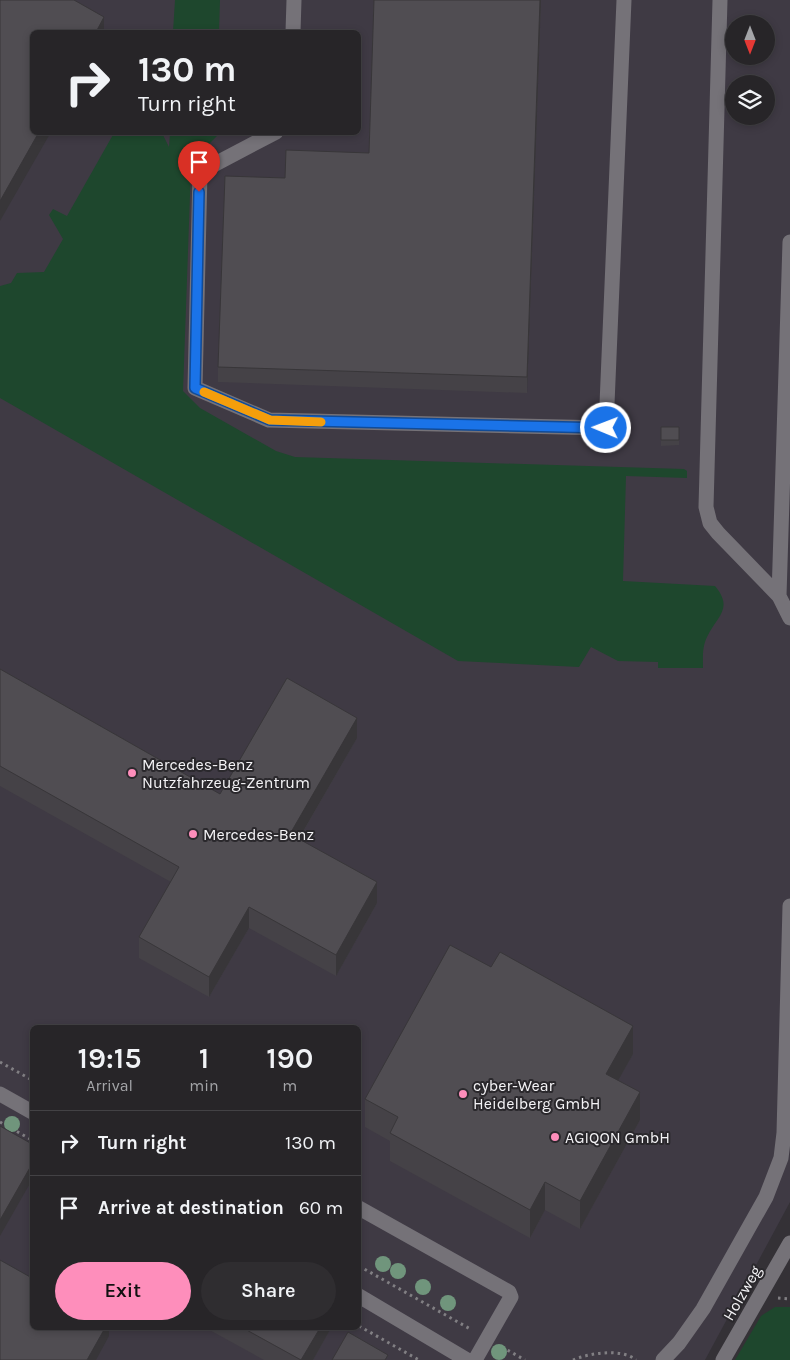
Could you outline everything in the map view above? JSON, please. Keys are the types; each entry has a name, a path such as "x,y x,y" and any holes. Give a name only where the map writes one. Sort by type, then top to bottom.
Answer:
{"street":[{"path":"293,30 294,0"},
{"path":"270,135 200,172 195,388 270,420 606,428 624,0"},
{"path":"720,0 706,507 710,523 718,534 779,596 790,618"},
{"path":"779,596 790,242"},
{"path":"663,1360 679,1343 703,1308 766,1198 781,1158 784,1133 790,906"},
{"path":"0,1094 30,1111"},
{"path":"361,1209 509,1292 511,1298 475,1360"},
{"name":"Holzweg","path":"723,1360 790,1243"},
{"path":"361,1297 467,1360"}],"path":[{"path":"0,1062 30,1079"},
{"path":"0,1122 30,1139"},
{"path":"361,1267 525,1360"},
{"path":"361,1327 419,1360"},
{"path":"573,1360 583,1356 609,1352 631,1356 636,1360"}],"shaded area":[{"path":"0,0 790,0 790,1202 705,1360 0,1360"}],"green space":[{"path":"175,0 220,0 219,30 173,30"},
{"path":"113,135 163,135 169,147 170,135 218,135 198,155 191,167 183,391 200,408 276,451 295,457 684,469 687,471 687,478 626,476 623,581 715,586 721,594 723,607 719,618 705,641 703,668 658,668 658,662 618,661 591,647 579,667 458,661 0,398 0,286 11,283 17,273 44,272 63,239 49,215 53,209 67,216"},
{"path":"775,1307 790,1307 790,1360 735,1360 761,1316"}],"building":[{"path":"0,0 74,0 104,17 97,30 30,30 30,135 37,135 0,201"},
{"path":"374,0 540,0 527,377 218,367 225,176 285,178 286,150 369,153"},
{"path":"661,427 679,427 679,440 661,440"},
{"name":"Mercedes-Benz","path":"0,669 220,794 287,678 357,718 290,834 377,882 336,955 249,907 209,977 139,937 179,867 0,766"},
{"path":"450,945 491,967 500,952 633,1026 606,1074 640,1092 580,1201 545,1182 530,1210 390,1133 398,1117 365,1099"},
{"path":"0,1126 30,1143 30,1168 0,1220"},
{"path":"0,1260 30,1277 30,1330 104,1330 87,1360 0,1360"},
{"path":"247,1330 319,1330 301,1360"},
{"path":"348,1332 388,1355 385,1360 332,1360"}],"slow traffic":[{"path":"204,392 270,420 321,422"}],"place":[{"name":"Mercedes-Benz Nutzfahrzeug-Zentrum","path":"132,773"},
{"name":"Mercedes-Benz","path":"193,834"},
{"name":"cyber-Wear Heidelberg GmbH","path":"463,1094"},
{"name":"AGIQON GmbH","path":"555,1137"}],"route":[{"path":"199,192 195,388 270,420 606,428"}]}
